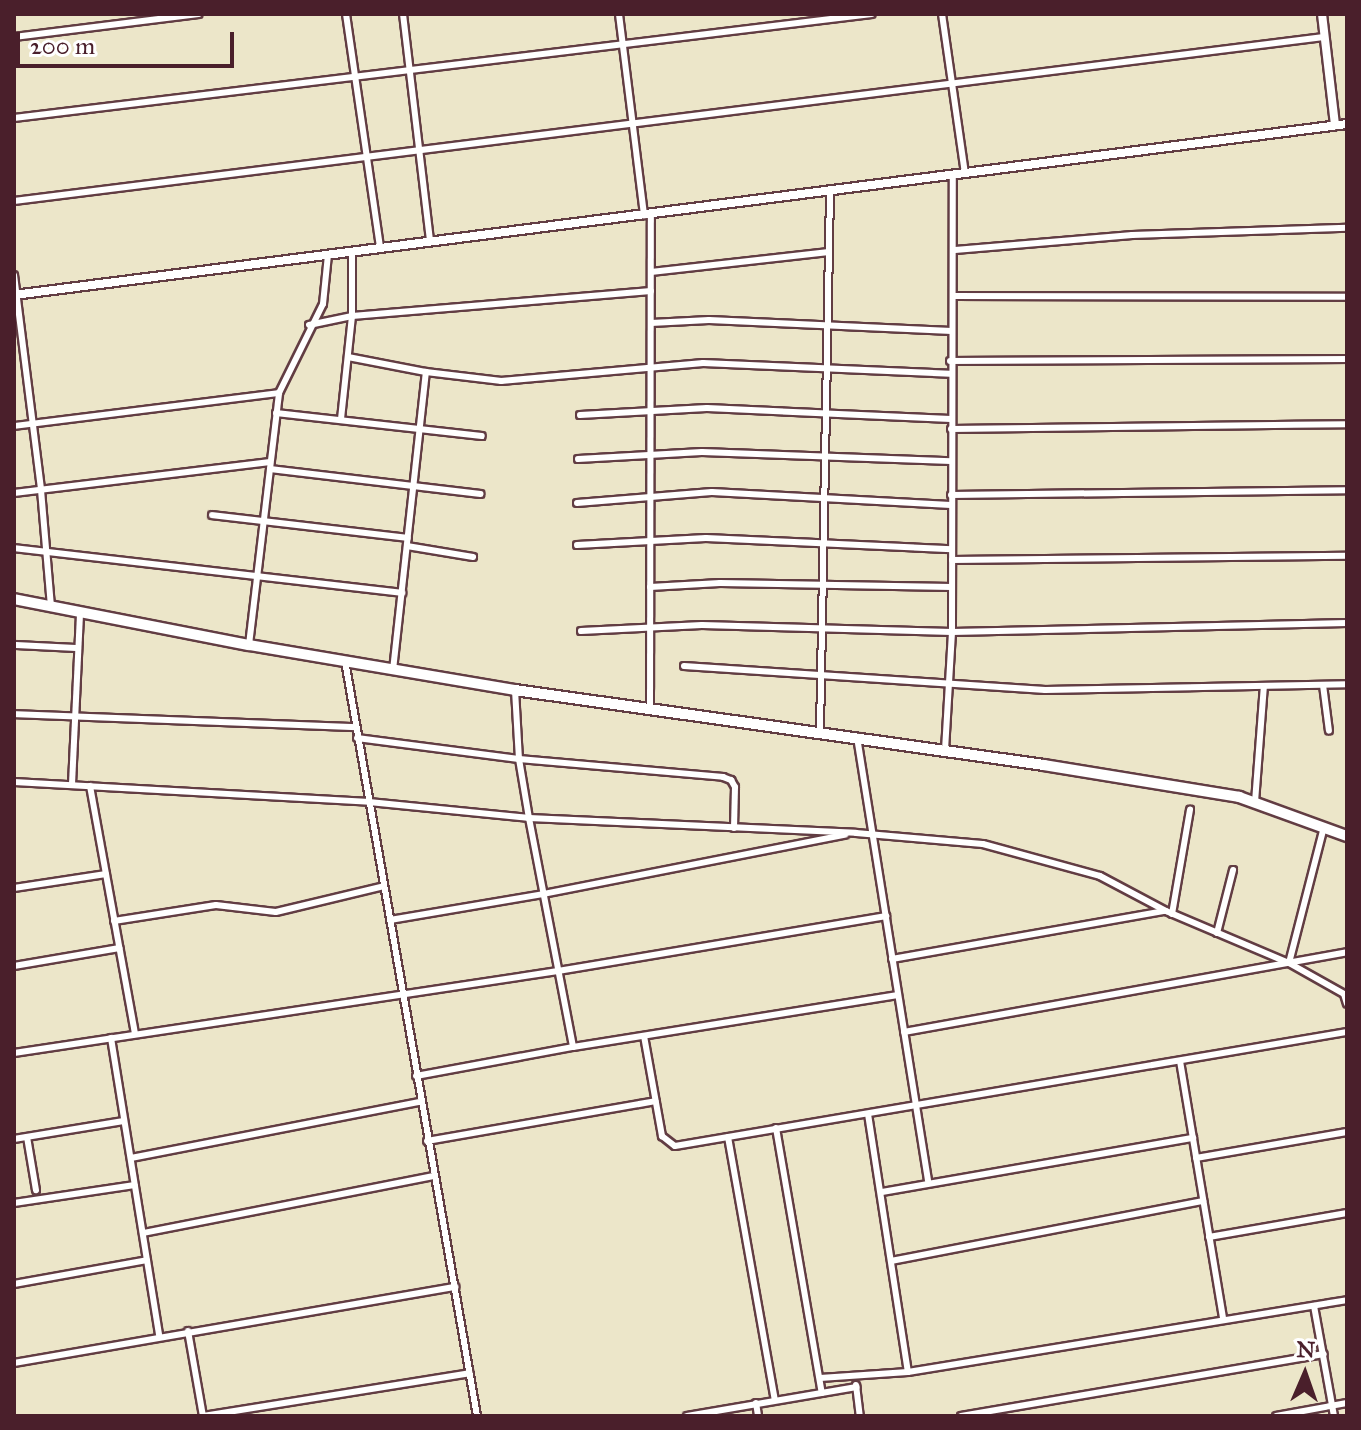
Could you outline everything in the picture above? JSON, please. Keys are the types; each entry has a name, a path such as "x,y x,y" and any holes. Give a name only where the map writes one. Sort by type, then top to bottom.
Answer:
{"main road":[{"path":"14,599 249,645 515,690 945,750 1224,795 1347,836"}],"street":[{"path":"14,37 199,14"},
{"path":"346,14 380,247"},
{"path":"403,14 430,240"},
{"path":"619,14 647,215 651,272 650,707"},
{"path":"14,118 872,14"},
{"path":"942,14 965,173"},
{"path":"1322,14 1335,125"},
{"path":"14,201 954,86 1324,37"},
{"path":"16,295 430,240 830,193 953,174 1347,124"},
{"path":"945,750 952,632 950,361 955,250 953,174"},
{"path":"820,732 824,676 830,193"},
{"path":"955,250 1132,235 1347,228"},
{"path":"341,419 352,316 352,250"},
{"path":"651,272 829,252"},
{"path":"249,645 279,393 309,325 323,304 328,255"},
{"path":"14,275 41,490 51,606"},
{"path":"309,325 352,316 651,291"},
{"path":"953,296 1347,297"},
{"path":"651,323 709,320 952,331"},
{"path":"348,357 426,372 501,381 703,363 950,374"},
{"path":"950,361 1347,359"},
{"path":"393,670 426,372"},
{"path":"14,426 279,393"},
{"path":"580,415 651,409 951,419"},
{"path":"276,413 482,436"},
{"path":"951,429 1347,424"},
{"path":"578,459 650,453 951,461"},
{"path":"14,493 270,466 481,494"},
{"path":"951,495 1347,490"},
{"path":"577,503 712,492 951,505"},
{"path":"212,515 407,542 473,557"},
{"path":"577,545 706,538 952,549"},
{"path":"14,548 402,593"},
{"path":"952,560 1347,556"},
{"path":"650,587 720,583 952,587"},
{"path":"72,784 80,612"},
{"path":"581,631 702,625 823,631 952,632 1347,623"},
{"path":"14,645 78,648"},
{"path":"345,661 477,1416"},
{"path":"684,666 1045,690 1347,684"},
{"path":"1323,685 1329,731"},
{"path":"1255,803 1264,686"},
{"path":"515,690 519,759 573,1047"},
{"path":"14,714 355,727"},
{"path":"857,737 928,1181"},
{"path":"357,738 519,759 723,777 731,780 735,787 734,828"},
{"path":"14,782 369,802 529,818 856,833 983,844 1100,876 1169,912 1289,963 1344,994 1347,1004"},
{"path":"90,786 135,1034"},
{"path":"1169,912 1190,810"},
{"path":"1289,963 1324,826"},
{"path":"390,920 543,894 856,833"},
{"path":"1217,933 1233,870"},
{"path":"14,888 106,874"},
{"path":"114,921 216,905 276,912 384,886"},
{"path":"892,959 1169,912"},
{"path":"14,1053 558,971 886,916"},
{"path":"14,966 119,948"},
{"path":"904,1032 1347,952"},
{"path":"416,1076 573,1047 898,995"},
{"path":"644,1036 666,1143 675,1146 1347,1032"},
{"path":"111,1038 159,1336"},
{"path":"1180,1061 1223,1319"},
{"path":"427,1141 656,1101"},
{"path":"131,1158 420,1102"},
{"path":"868,1114 908,1372"},
{"path":"14,1139 124,1121"},
{"path":"776,1128 822,1393"},
{"path":"1196,1158 1347,1132"},
{"path":"27,1137 36,1190"},
{"path":"728,1137 775,1400"},
{"path":"882,1192 928,1181 1193,1138"},
{"path":"143,1233 434,1176"},
{"path":"14,1203 135,1185"},
{"path":"891,1261 1203,1201"},
{"path":"1209,1237 1347,1213"},
{"path":"14,1284 147,1260"},
{"path":"14,1363 455,1287"},
{"path":"820,1378 908,1372 1347,1300"},
{"path":"1314,1306 1334,1416"},
{"path":"188,1331 203,1416 470,1373"},
{"path":"961,1416 1324,1354"},
{"path":"855,1377 860,1416"},
{"path":"687,1416 718,1414 756,1403 857,1387"},
{"path":"756,1403 758,1416"},
{"path":"1276,1416 1347,1403"}]}
